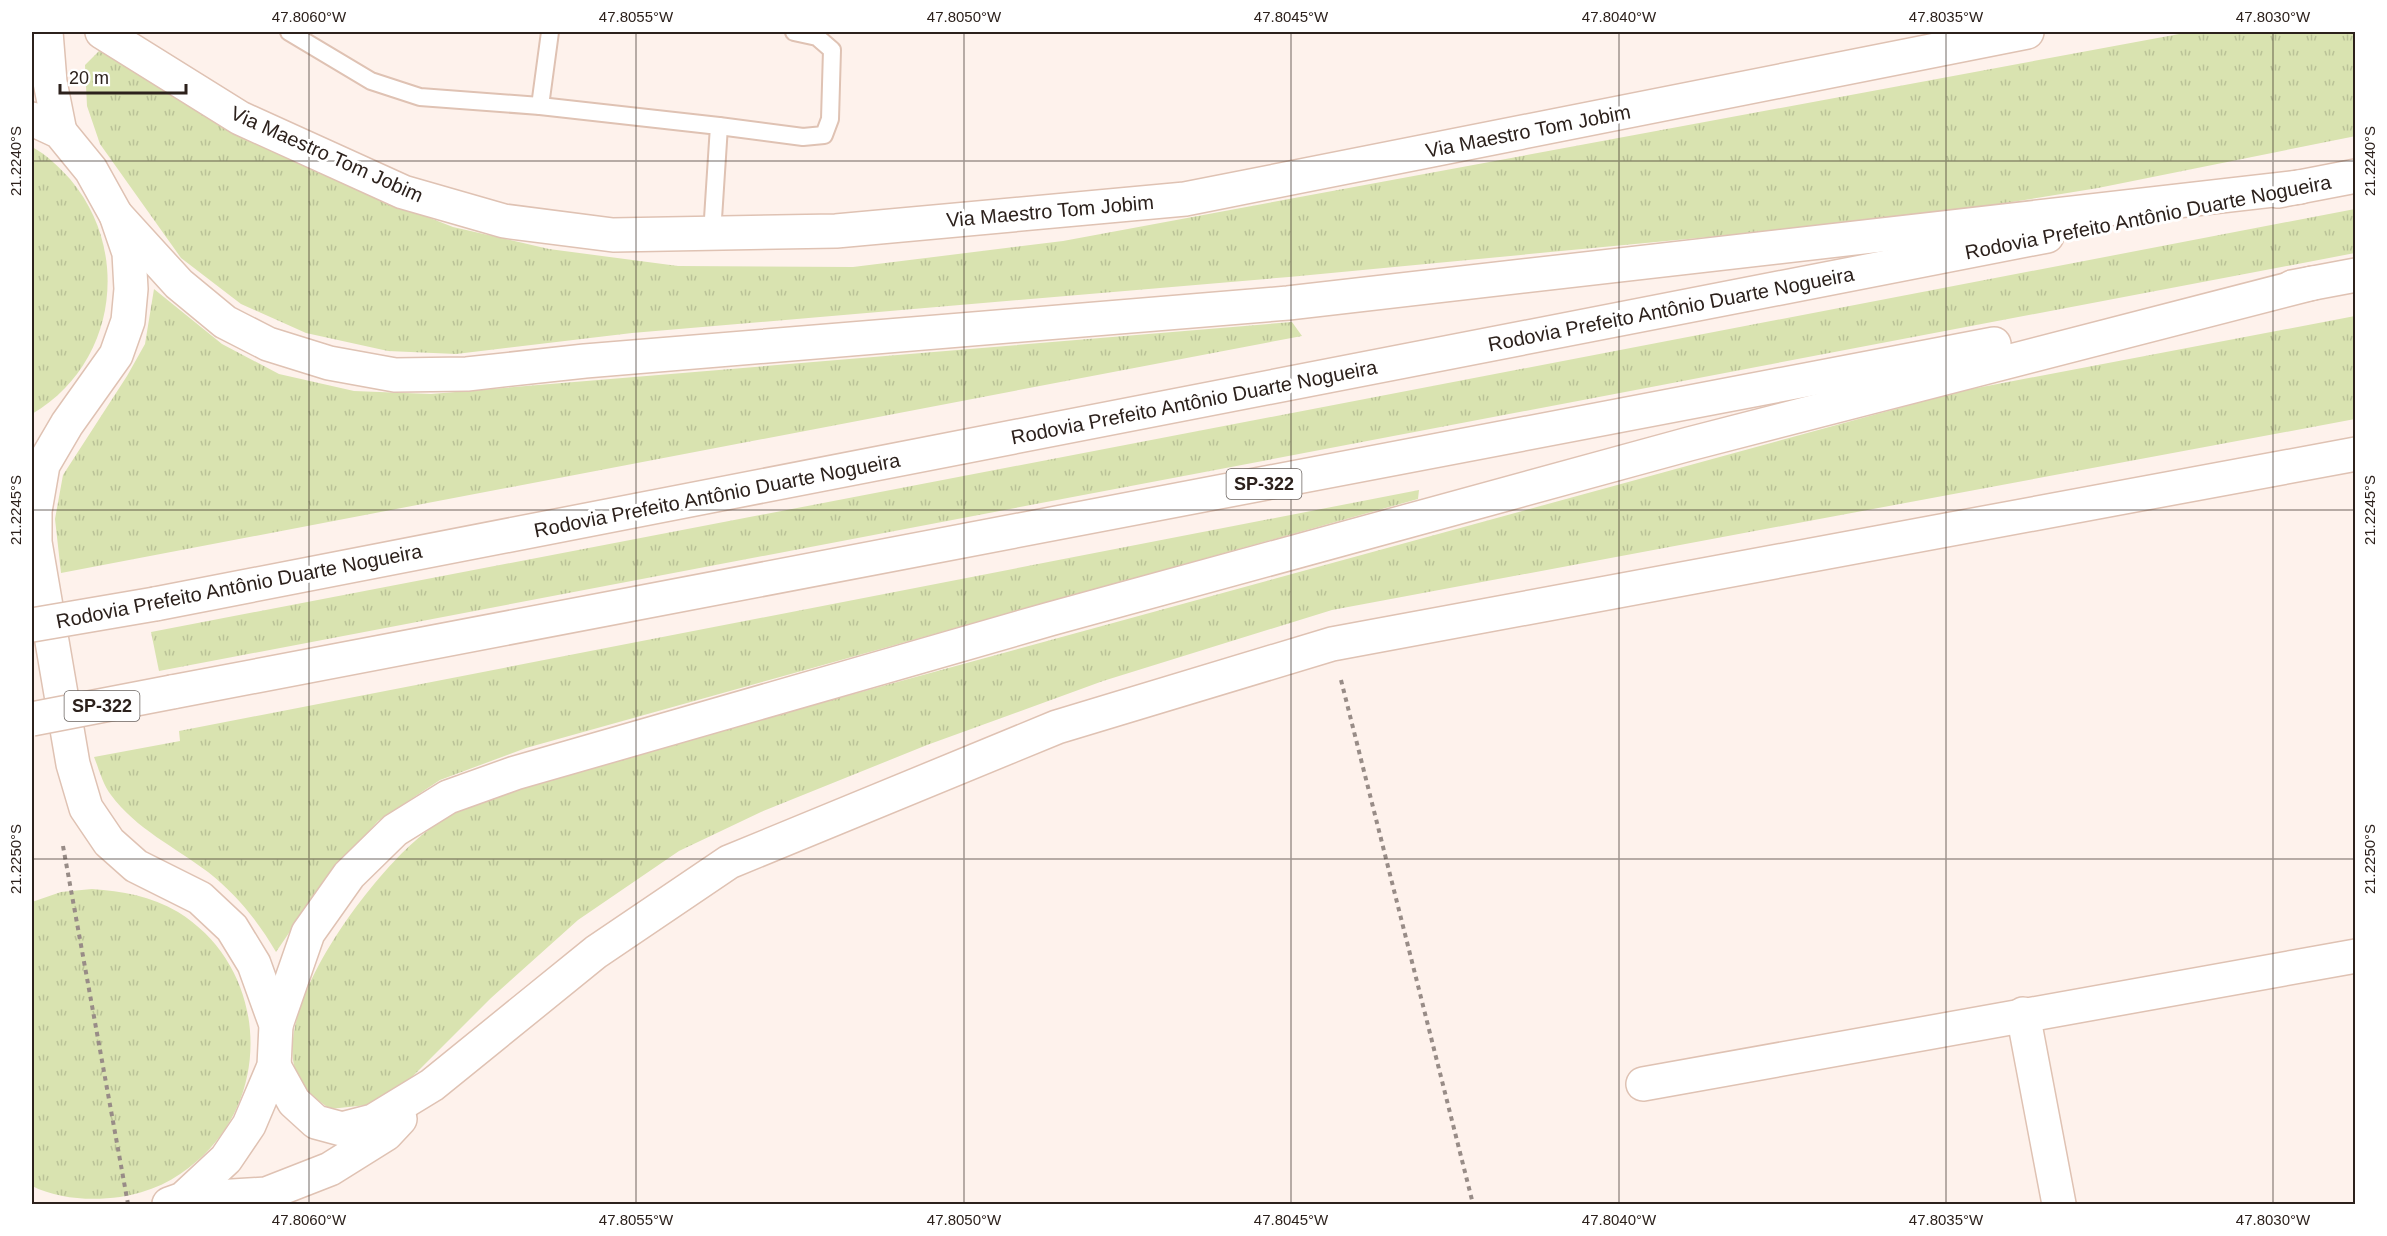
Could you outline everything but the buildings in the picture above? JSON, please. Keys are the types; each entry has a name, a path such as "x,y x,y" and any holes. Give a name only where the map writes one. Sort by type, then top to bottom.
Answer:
{"main road":[{"path":"46,32 50,82 46,126 91,170 116,215 129,253 131,290 128,321 116,355 67,424 43,465 35,511 35,542 73,764 86,808 109,842 136,866 200,898 232,928 254,964 276,1025"},
{"name":"Via Maestro Tom Jobim","path":"102,32 240,118 403,192 515,222 613,235 836,231 1185,199 2027,32"},
{"name":"Rodovia Prefeito Antônio Duarte Nogueira","path":"32,625 155,604 2355,176"},
{"path":"116,215 179,284 225,322 268,344 328,363 395,375 407,375 467,374 585,361 1288,303 2300,187"},
{"name":"SP-322","path":"32,719 2355,275"},
{"path":"176,1202 226,1159 249,1125 274,1066 276,1025 308,933 349,875 395,830 448,797 514,773 1050,619 1677,447 2313,283"},
{"path":"176,1202 266,1194 330,1169 386,1134 432,1085 596,951 729,862 1057,727 1332,644 2355,454"},
{"path":"1643,1084 2355,956"},
{"path":"2023,1014 2059,1204"},
{"path":"274,1066 294,1102 316,1122 342,1129 373,1121 432,1085"}],"lane":[{"path":"289,32 371,81 420,97 540,106 803,136 824,135 830,119 832,50 817,37 794,32"},
{"path":"540,106 550,32"},
{"path":"712,234 719,126"}],"path":[{"path":"1332,644 1473,1204"},
{"path":"63,845 128,1204"}],"green space":[{"path":"2190,32 2355,32 2356,136 2098,188 1981,207 1793,229 1289,277 632,333 456,354 388,351 306,333 241,304 181,258 100,144 87,106 85,65 100,50 346,185 453,227 549,249 678,266 853,267 1063,241"},
{"path":"32,147 66,174 90,208 102,240 107,273 106,306 97,337 82,367 60,393 32,414"},
{"path":"2355,209 2355,253 159,671 151,632"},
{"path":"154,289 222,344 279,374 354,391 431,394 1292,322 1302,336 61,573 55,519 63,475 145,344"},
{"path":"2355,316 2355,419 1332,610 1103,681 927,745 761,812 679,851 578,920 491,998 408,1081 367,1105 330,1109 306,1089 296,1072 292,1045 299,1013 312,979 331,944 354,910 401,854 434,826 471,805 524,784 1961,391"},
{"path":"1419,490 1418,499 526,748 440,780 378,821 325,880 276,952 254,919 228,889 208,872 144,828 121,807 106,787 94,757 180,741 179,731"},
{"path":"92,889 125,893 168,906 208,936 229,965 244,997 250,1032 249,1067 239,1102 222,1133 197,1161 171,1180 152,1189 131,1195 98,1199 53,1194 32,1186 32,902 61,892"}]}
